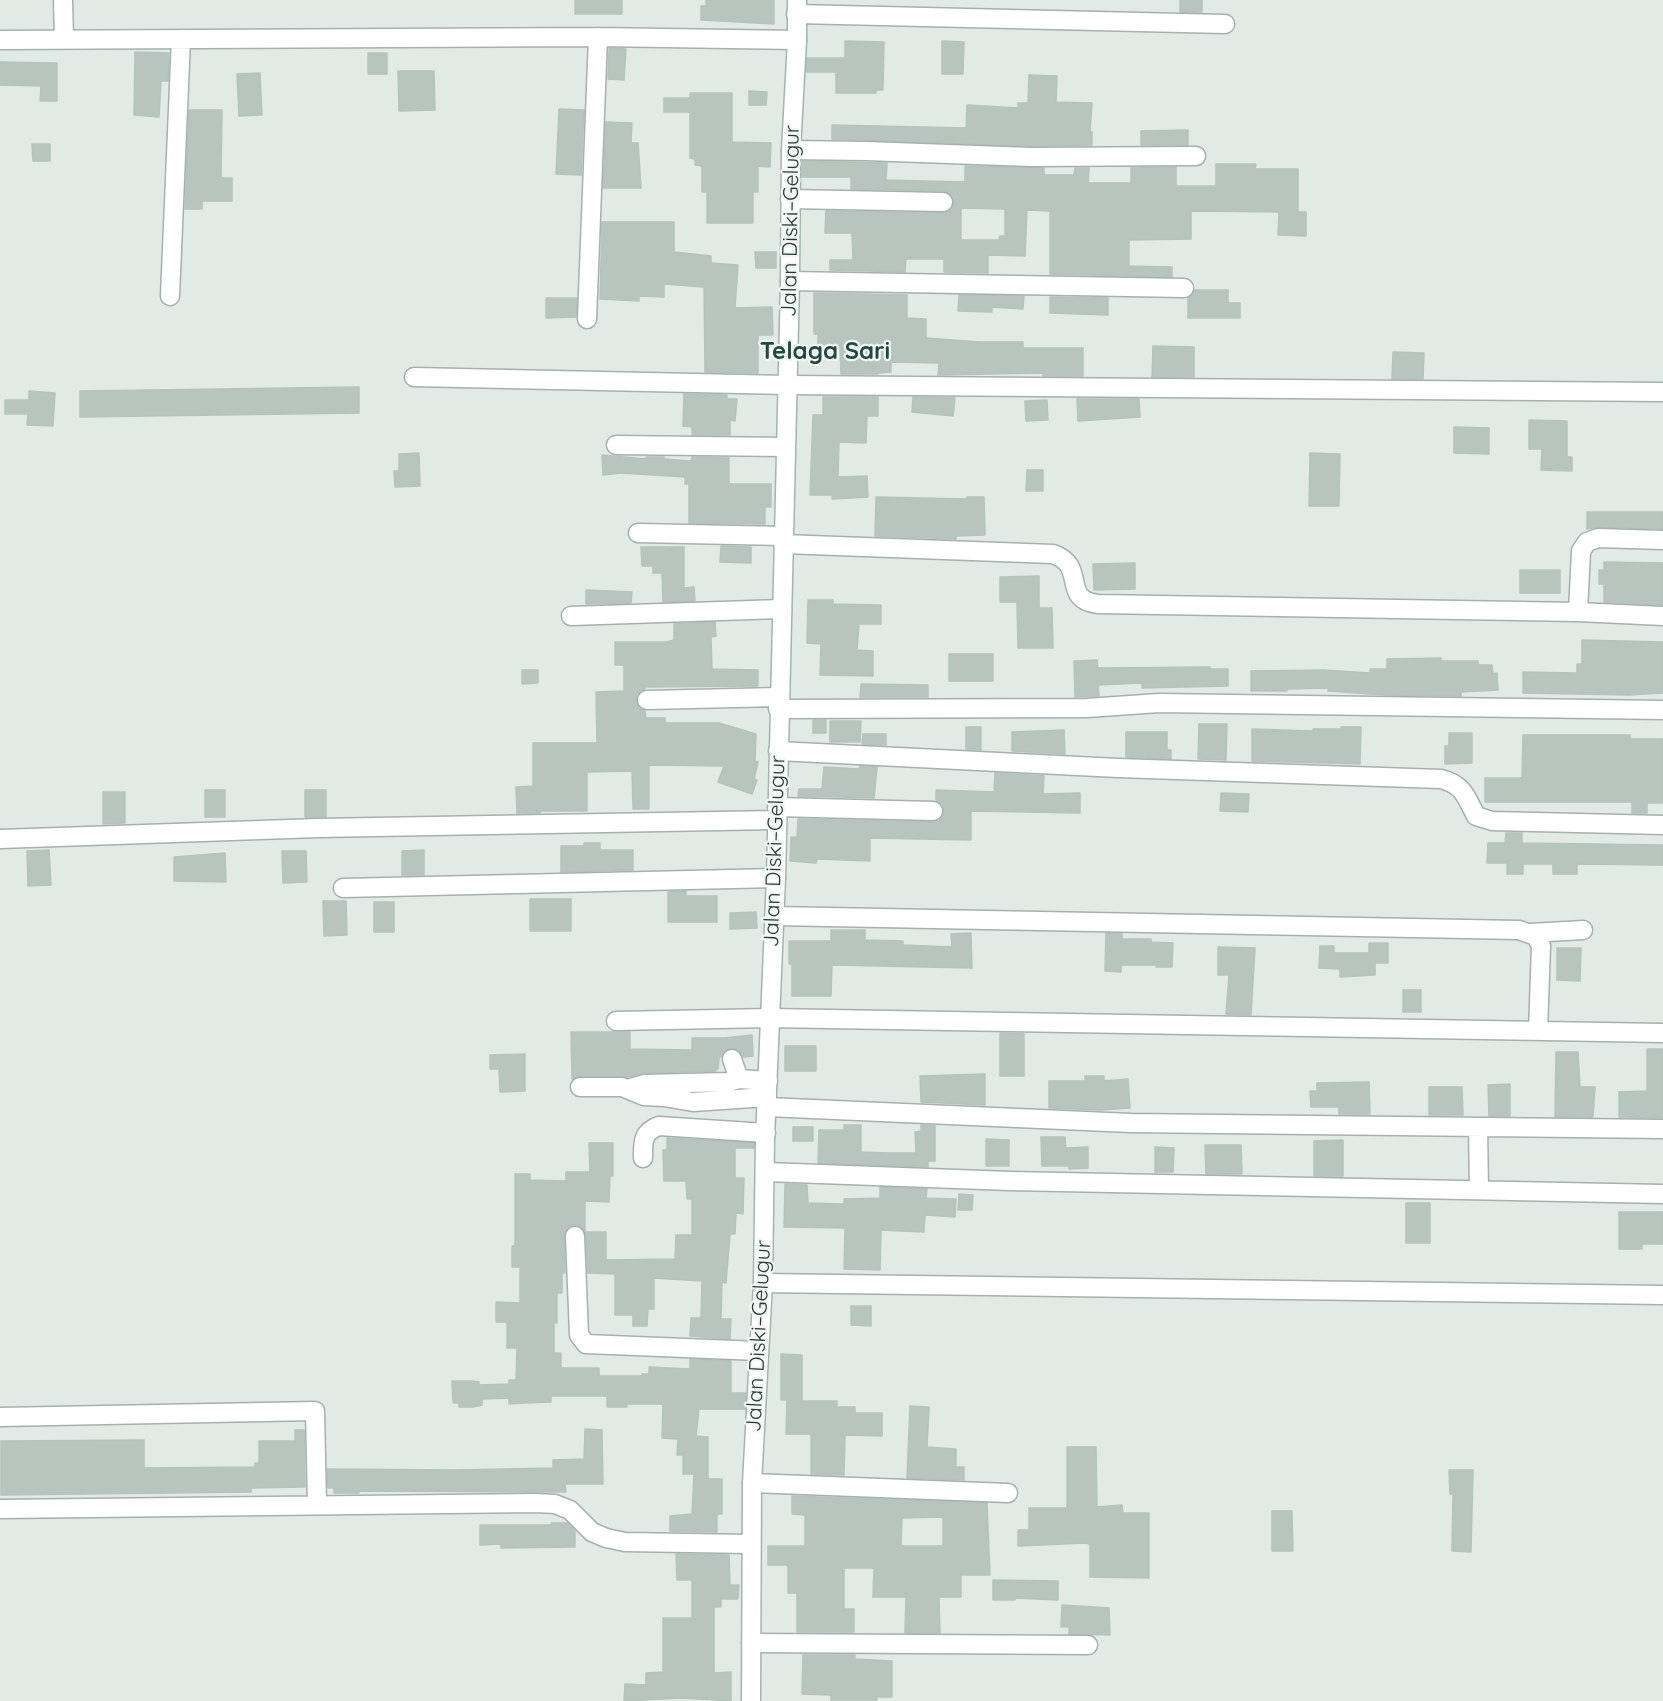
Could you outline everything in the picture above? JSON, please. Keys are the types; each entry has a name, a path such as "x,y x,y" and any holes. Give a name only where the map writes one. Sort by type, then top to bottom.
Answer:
{"street":[{"path":"63,0 64,39"},
{"path":"796,7 1225,24"},
{"name":"Jalan Diski–Gelugur","path":"751,1701 752,1483 763,1283 767,1095 776,878 796,7"},
{"path":"0,40 598,36 797,40"},
{"path":"587,319 598,36"},
{"path":"170,297 181,39"},
{"path":"791,150 1031,157 1196,156"},
{"path":"790,199 943,202"},
{"path":"790,281 1184,288"},
{"path":"414,377 787,385 1663,392"},
{"path":"616,445 785,447"},
{"path":"638,533 1053,554 1065,558 1071,567 1079,598 1086,603 1098,604 1578,612 1663,616"},
{"path":"1578,612 1581,551 1587,542 1598,538 1663,540"},
{"path":"572,616 781,609"},
{"path":"647,700 1087,708 1159,703 1663,710"},
{"path":"778,751 1106,768 1441,779 1461,788 1476,816 1492,821 1663,825"},
{"path":"0,839 776,813 933,811"},
{"path":"343,888 776,878"},
{"path":"774,916 1519,930 1536,936 1541,946 1538,1031"},
{"path":"1530,933 1583,930"},
{"path":"616,1021 770,1018 1663,1033"},
{"path":"732,1059 744,1086"},
{"path":"580,1088 629,1089 639,1084 728,1082 767,1095 1131,1123 1663,1129"},
{"path":"643,1158 643,1140 651,1129 659,1126 766,1133"},
{"path":"1478,1127 1479,1190"},
{"path":"766,1172 1010,1181 1663,1194"},
{"path":"575,1236 579,1335 586,1344 759,1351"},
{"path":"763,1283 1663,1295"},
{"path":"0,1417 315,1412 317,1505"},
{"path":"752,1483 1008,1493"},
{"path":"0,1509 555,1504 570,1510 592,1532 625,1542 751,1544"},
{"path":"751,1643 1088,1645"}],"building":[{"path":"575,0 622,0 622,14 575,14"},
{"path":"706,0 774,0 774,24 701,20 701,6 706,6"},
{"path":"1180,0 1202,0 1202,12 1180,12"},
{"path":"845,41 884,42 883,90 876,90 876,93 836,93 836,72 806,72 807,58 845,58"},
{"path":"942,41 964,42 963,74 942,74"},
{"path":"609,48 626,49 624,80 608,79"},
{"path":"135,52 169,53 168,81 161,81 159,117 134,115"},
{"path":"368,53 387,53 387,74 368,74"},
{"path":"0,62 57,63 57,101 40,101 41,86 0,85"},
{"path":"398,71 434,71 435,110 399,111"},
{"path":"260,73 262,115 239,116 237,74"},
{"path":"1029,75 1057,76 1056,102 1092,103 1090,132 1092,132 1092,145 1031,146 832,139 832,125 966,128 967,105 1018,108 1018,103 1028,103"},
{"path":"749,91 767,92 766,105 749,105"},
{"path":"690,93 732,93 732,142 771,143 770,167 758,166 758,192 753,192 753,223 707,223 707,192 702,192 702,166 695,165 695,159 690,158 690,112 664,112 664,98 690,98"},
{"path":"559,109 584,110 581,175 556,174"},
{"path":"189,110 222,110 221,178 232,178 232,201 202,201 202,209 185,209"},
{"path":"606,122 632,123 631,143 638,143 641,188 603,188"},
{"path":"1188,130 1188,145 1141,145 1141,131"},
{"path":"32,144 50,144 50,161 33,161"},
{"path":"802,161 887,163 886,180 965,182 965,166 1044,168 1044,175 1074,175 1075,168 1089,168 1088,183 1131,183 1131,168 1176,167 1176,186 1216,186 1216,164 1256,164 1255,169 1298,169 1298,212 1306,212 1306,236 1278,235 1279,212 1191,211 1191,239 1129,240 1129,266 1172,267 1172,277 1050,274 1050,211 1027,210 1025,256 988,255 988,273 944,272 944,259 906,259 905,272 830,270 830,260 853,260 852,233 825,233 826,211 943,213 952,208 953,197 943,191 851,189 851,177 802,177","holes":["961,208 1005,209 1005,236 1000,236 999,240 961,240"]},
{"path":"602,222 674,222 674,252 711,256 711,263 738,265 735,308 772,307 773,335 758,335 758,373 705,372 704,287 664,284 664,297 639,296 639,301 600,299"},
{"path":"755,252 776,252 776,268 756,268"},
{"path":"1195,290 1228,290 1228,303 1240,303 1240,318 1188,318 1188,298"},
{"path":"814,293 907,295 907,318 926,319 926,338 1023,342 1023,348 1083,348 1083,376 1043,376 1043,373 938,375 939,363 891,362 891,372 841,374 840,347 818,347 818,334 814,334"},
{"path":"959,295 1024,296 1023,309 992,307 992,312 958,311"},
{"path":"1050,297 1108,298 1108,315 1050,313"},
{"path":"546,298 577,298 576,317 546,318"},
{"path":"1153,346 1194,347 1194,377 1152,377"},
{"path":"1393,352 1424,353 1423,379 1392,379"},
{"path":"359,387 359,413 80,417 80,391"},
{"path":"29,391 55,393 53,426 27,425 28,414 5,414 5,400 29,400"},
{"path":"684,394 727,395 727,399 737,399 735,421 730,420 730,435 692,435 692,427 683,426"},
{"path":"823,397 878,397 878,416 867,416 866,443 839,442 838,477 867,476 868,497 832,499 832,495 810,495 813,415 823,415"},
{"path":"913,397 955,398 953,416 912,412"},
{"path":"1077,399 1139,399 1140,417 1078,421"},
{"path":"1047,400 1048,420 1026,421 1025,401"},
{"path":"1529,420 1567,421 1567,457 1572,457 1572,471 1541,470 1542,449 1529,449"},
{"path":"1454,427 1489,428 1489,454 1454,453"},
{"path":"419,453 420,486 395,487 394,471 399,471 399,454"},
{"path":"1310,453 1340,454 1339,506 1309,506"},
{"path":"602,455 646,459 646,457 664,457 664,459 691,461 692,457 729,458 729,484 771,484 771,507 765,507 765,524 689,523 689,484 685,484 685,477 621,473 603,475"},
{"path":"1027,470 1043,470 1043,491 1026,491"},
{"path":"876,497 967,499 967,497 984,497 985,535 956,536 956,539 875,536"},
{"path":"1587,512 1663,512 1663,529 1598,527 1587,529"},
{"path":"721,546 751,547 751,563 720,562"},
{"path":"641,547 684,547 684,588 694,587 695,601 663,602 662,573 653,573 653,566 642,566"},
{"path":"1604,562 1663,563 1663,605 1604,602 1604,584 1599,584 1599,570 1604,570"},
{"path":"1135,563 1135,589 1094,590 1093,564"},
{"path":"1520,570 1560,570 1560,593 1520,593"},
{"path":"1039,576 1039,608 1052,608 1053,648 1018,648 1017,602 1000,602 1000,577"},
{"path":"586,590 632,592 631,603 586,604"},
{"path":"808,600 833,600 833,604 881,605 881,624 859,624 857,650 873,651 873,676 820,675 821,644 807,643"},
{"path":"715,622 716,636 711,637 712,669 758,670 758,686 645,687 637,694 636,701 638,706 645,711 646,718 665,718 665,723 719,723 756,734 755,761 758,762 754,779 757,780 752,794 718,782 724,766 649,765 649,809 633,809 632,771 587,772 587,811 517,813 516,787 533,786 533,743 597,743 596,692 624,691 624,665 615,665 615,642 666,642 674,640 674,624"},
{"path":"1582,640 1663,642 1663,693 1629,695 1523,693 1523,672 1577,673 1577,664 1582,664"},
{"path":"949,654 993,654 993,681 949,681"},
{"path":"1441,658 1441,661 1478,661 1478,665 1492,665 1493,674 1497,673 1498,690 1461,692 1461,696 1385,695 1328,691 1329,688 1251,691 1251,671 1323,670 1370,673 1370,669 1387,669 1387,659"},
{"path":"1097,660 1098,668 1210,667 1210,669 1228,669 1228,686 1142,688 1142,683 1098,685 1099,696 1075,697 1074,661"},
{"path":"522,670 538,670 538,683 522,684"},
{"path":"861,684 928,685 928,697 860,697"},
{"path":"813,720 826,720 826,733 813,733"},
{"path":"830,721 861,721 860,742 830,742"},
{"path":"1199,724 1227,724 1226,760 1198,759"},
{"path":"966,727 981,727 981,750 966,749"},
{"path":"1341,727 1361,727 1360,764 1252,761 1252,729 1313,731 1313,729 1341,729"},
{"path":"1064,730 1065,754 1012,751 1012,732"},
{"path":"1126,732 1167,732 1167,750 1171,750 1171,759 1126,757"},
{"path":"1449,733 1472,733 1472,763 1445,764 1445,746 1449,746"},
{"path":"863,734 886,734 886,745 862,744"},
{"path":"1523,735 1630,735 1630,739 1663,739 1663,803 1647,803 1647,813 1632,813 1632,802 1485,802 1485,778 1522,778"},
{"path":"860,766 877,767 874,798 798,796 799,789 822,789 824,767 859,769"},
{"path":"995,773 1044,776 1043,794 1080,793 1080,813 971,811 971,840 870,838 870,861 817,859 816,863 790,861 791,837 797,837 798,819 939,821 944,812 943,805 936,800 936,790 994,792"},
{"path":"205,790 225,790 225,817 205,817"},
{"path":"305,790 326,790 326,817 305,817"},
{"path":"103,792 125,792 125,823 103,824"},
{"path":"1221,793 1249,794 1248,812 1220,811"},
{"path":"1506,833 1522,833 1522,843 1663,845 1663,865 1577,864 1577,874 1553,874 1553,864 1523,864 1523,874 1507,874 1507,863 1487,863 1488,843 1505,843"},
{"path":"584,843 600,843 600,850 633,850 633,870 561,872 561,846 584,846"},
{"path":"49,850 51,885 28,886 27,851"},
{"path":"424,850 424,875 402,875 402,851"},
{"path":"282,851 306,851 307,882 283,883"},
{"path":"225,853 226,882 174,881 174,857"},
{"path":"686,891 686,896 717,896 717,922 668,922 668,892"},
{"path":"530,899 571,899 571,931 530,931"},
{"path":"323,901 346,901 347,935 324,936"},
{"path":"374,902 394,902 394,932 374,932"},
{"path":"756,912 757,928 730,929 730,913"},
{"path":"831,930 865,930 865,940 903,941 903,945 952,947 951,934 971,933 972,968 832,965 831,996 792,996 789,941 831,941"},
{"path":"1106,933 1122,934 1122,939 1151,939 1151,942 1173,943 1172,967 1121,965 1121,972 1105,971"},
{"path":"1369,943 1388,943 1388,963 1375,963 1375,975 1340,977 1340,969 1319,968 1320,946 1334,946 1334,953 1369,953"},
{"path":"1218,947 1255,948 1251,1015 1226,1014 1229,975 1218,975"},
{"path":"1557,948 1581,948 1580,981 1557,980"},
{"path":"1403,990 1421,990 1421,1012 1403,1012"},
{"path":"571,1032 630,1032 630,1049 692,1050 692,1038 752,1035 753,1056 743,1057 739,1050 729,1048 719,1058 716,1071 645,1073 628,1077 580,1076 572,1079"},
{"path":"1000,1033 1024,1034 1024,1076 1000,1076"},
{"path":"785,1046 816,1046 816,1071 785,1071"},
{"path":"1647,1049 1663,1049 1663,1118 1619,1117 1619,1092 1647,1091"},
{"path":"1556,1052 1578,1052 1580,1087 1595,1087 1593,1117 1555,1117"},
{"path":"525,1054 525,1091 500,1092 499,1069 490,1069 490,1055"},
{"path":"985,1074 985,1105 921,1102 920,1076"},
{"path":"1085,1076 1104,1076 1104,1081 1128,1079 1130,1108 1100,1110 1049,1108 1049,1081 1085,1081"},
{"path":"1369,1082 1370,1114 1339,1114 1339,1107 1311,1107 1310,1091 1317,1091 1317,1083"},
{"path":"1510,1084 1510,1116 1489,1116 1488,1085"},
{"path":"1429,1087 1462,1087 1463,1115 1429,1115"},
{"path":"844,1125 861,1125 861,1152 889,1153 916,1153 915,1132 921,1131 921,1125 935,1126 935,1161 928,1161 928,1167 818,1163 819,1130 844,1130"},
{"path":"793,1127 813,1127 813,1141 793,1141"},
{"path":"1041,1137 1065,1137 1066,1148 1088,1147 1088,1168 1069,1169 1069,1166 1042,1166"},
{"path":"667,1138 754,1143 754,1148 735,1148 735,1178 744,1178 743,1214 736,1213 735,1234 730,1234 726,1283 722,1282 721,1319 731,1319 730,1339 690,1336 691,1318 701,1318 702,1281 654,1278 654,1309 648,1309 647,1326 633,1326 633,1315 615,1315 615,1274 588,1273 586,1235 581,1226 574,1225 569,1227 564,1236 565,1273 562,1273 562,1293 557,1293 554,1353 561,1353 561,1368 599,1368 599,1376 642,1376 642,1374 649,1374 649,1367 690,1369 690,1359 731,1361 731,1393 746,1393 745,1409 699,1409 696,1436 708,1437 708,1479 722,1479 722,1514 717,1514 717,1532 670,1531 670,1516 692,1514 694,1474 683,1474 683,1455 677,1455 678,1439 662,1438 663,1404 627,1404 627,1407 607,1407 607,1396 551,1396 551,1402 509,1404 509,1398 482,1399 482,1405 473,1407 459,1407 459,1403 453,1403 452,1381 479,1382 479,1385 509,1384 509,1380 516,1380 517,1348 507,1348 507,1322 496,1322 496,1302 520,1303 520,1267 512,1267 512,1246 515,1246 515,1174 530,1174 530,1180 566,1181 566,1172 590,1172 589,1143 613,1143 613,1176 610,1176 609,1202 585,1201 585,1232 606,1232 606,1260 675,1259 676,1235 692,1235 692,1199 687,1199 686,1181 664,1181 663,1150 667,1150"},
{"path":"986,1139 1009,1140 1009,1166 986,1166"},
{"path":"1343,1140 1343,1176 1314,1176 1314,1141"},
{"path":"1205,1145 1241,1145 1242,1174 1206,1174"},
{"path":"1155,1147 1174,1148 1173,1172 1155,1172"},
{"path":"785,1184 807,1185 808,1203 844,1204 844,1199 880,1198 880,1187 927,1189 926,1198 956,1199 955,1217 925,1215 924,1232 881,1230 880,1270 844,1269 845,1228 784,1227"},
{"path":"959,1194 973,1195 972,1210 958,1210"},
{"path":"1406,1203 1430,1203 1430,1243 1406,1243"},
{"path":"1619,1212 1663,1212 1663,1244 1642,1244 1642,1249 1619,1249"},
{"path":"851,1306 871,1306 871,1326 851,1325"},
{"path":"781,1354 802,1355 802,1401 837,1401 837,1407 855,1407 855,1413 882,1413 882,1436 845,1435 844,1475 811,1474 811,1434 786,1434 787,1400 781,1400"},
{"path":"910,1406 929,1407 927,1447 956,1449 956,1467 964,1467 964,1480 907,1478"},
{"path":"585,1429 602,1430 603,1484 565,1484 566,1492 359,1491 359,1493 334,1493 334,1488 328,1488 327,1469 553,1468 553,1460 584,1459"},
{"path":"295,1430 304,1430 305,1487 251,1488 251,1492 1,1495 1,1441 144,1440 144,1468 255,1467 255,1463 259,1463 259,1441 295,1441"},
{"path":"1067,1447 1096,1447 1097,1507 1122,1505 1123,1513 1149,1513 1149,1578 1090,1577 1090,1544 1018,1546 1018,1530 1029,1530 1029,1508 1067,1508"},
{"path":"1449,1470 1473,1470 1471,1552 1452,1551 1453,1494 1450,1494"},
{"path":"792,1496 987,1503 990,1575 961,1575 961,1597 939,1597 940,1633 905,1633 906,1597 873,1597 874,1568 844,1568 844,1609 854,1609 854,1632 797,1632 797,1593 788,1593 788,1567 768,1565 768,1546 805,1546 805,1515 792,1514","holes":["943,1517 943,1546 901,1546 902,1518"]},
{"path":"1272,1511 1292,1511 1293,1551 1272,1551"},
{"path":"551,1523 567,1523 575,1531 575,1547 501,1548 501,1544 480,1545 480,1525 551,1525"},
{"path":"676,1554 729,1555 730,1585 739,1585 738,1599 721,1599 721,1607 714,1607 714,1673 731,1672 731,1701 681,1698 624,1701 625,1684 646,1685 646,1673 663,1672 663,1618 692,1618 692,1580 677,1580"},
{"path":"993,1580 1058,1581 1058,1600 1015,1598 1015,1600 993,1600"},
{"path":"1062,1605 1109,1608 1110,1635 1069,1634 1069,1627 1061,1627"},
{"path":"803,1655 855,1655 855,1659 892,1661 892,1697 877,1697 877,1700 831,1700 831,1695 802,1694"}],"district":[{"name":"Telaga Sari","path":"825,352"}]}
